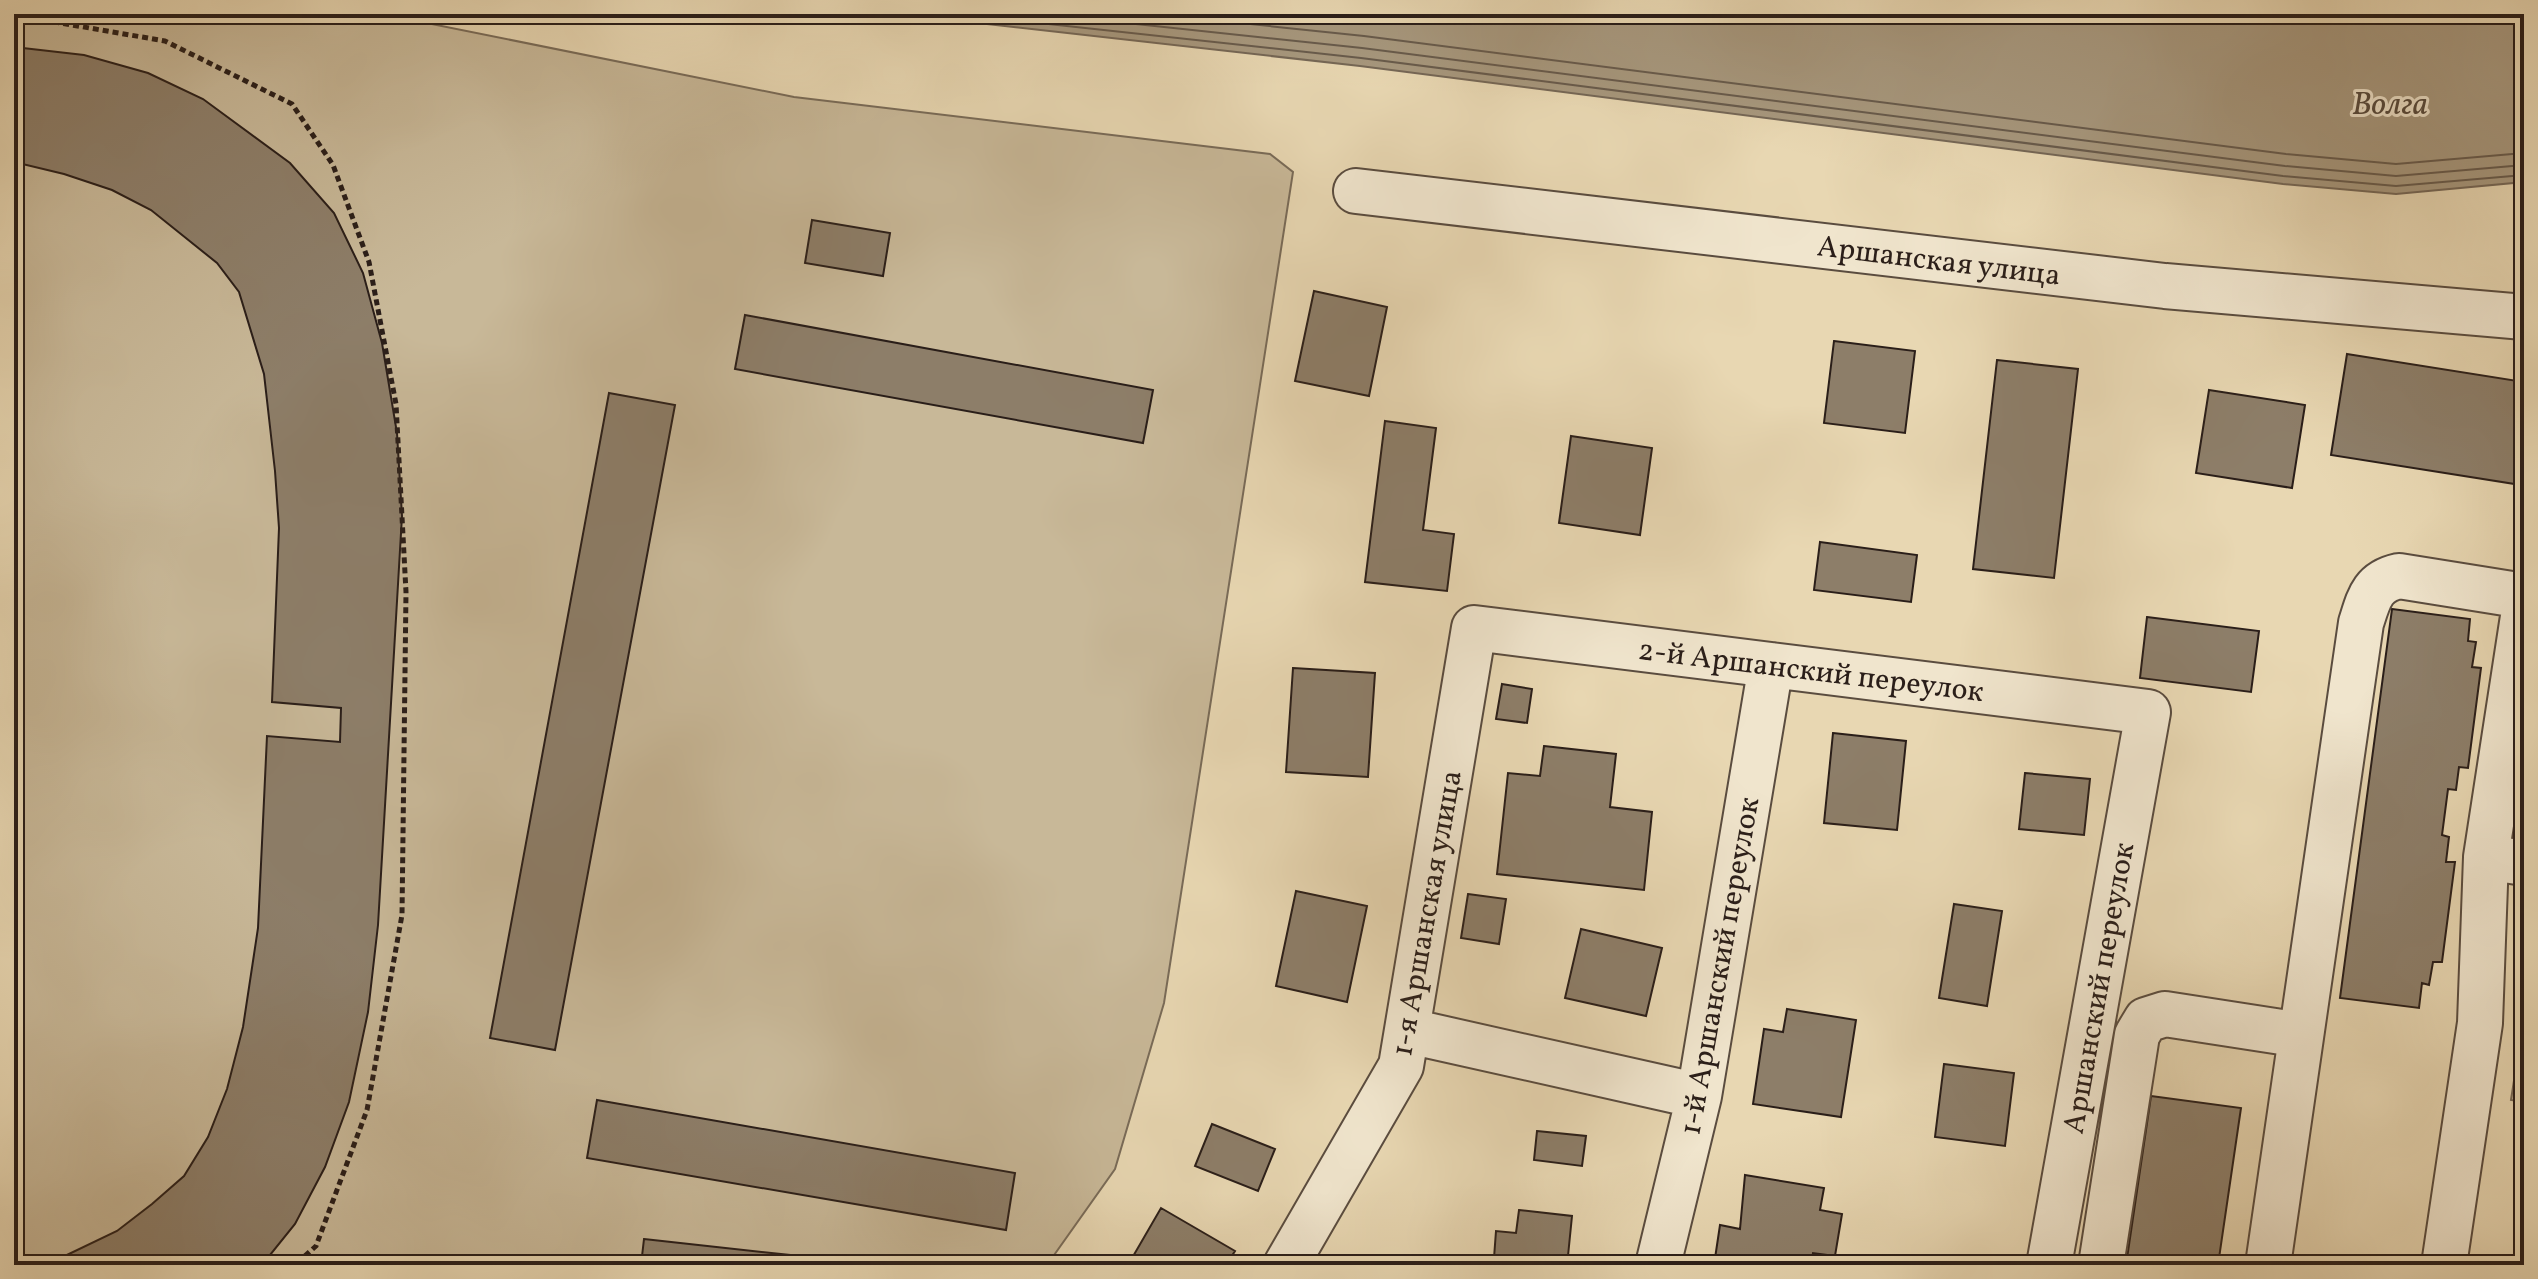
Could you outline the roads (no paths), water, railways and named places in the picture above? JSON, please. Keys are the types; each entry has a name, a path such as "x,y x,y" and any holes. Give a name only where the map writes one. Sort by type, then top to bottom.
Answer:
{"street":[{"name":"Аршанская улица","path":"1356,191 2165,286 2524,317"},
{"path":"2268,1265 2361,623 2372,590 2384,579 2399,576 2524,596"},
{"path":"2444,1265 2505,860 2524,610"},
{"name":"2-й Аршанский переулок","path":"1474,628 2148,712"},
{"name":"1-я Аршанская улица","path":"1286,1265 1401,1066 1474,628"},
{"name":"1-й Аршанский переулок","path":"1658,1265 1699,1096 1771,665"},
{"name":"Аршанский переулок","path":"2049,1265 2148,712"},
{"path":"2101,1265 2137,1035 2146,1020 2165,1014 2301,1035"},
{"path":"1409,1031 1699,1096"}],"water":[{"name":"Волга","path":"898,14 2524,14 2524,182 2396,194 2283,184 1360,66"}]}
